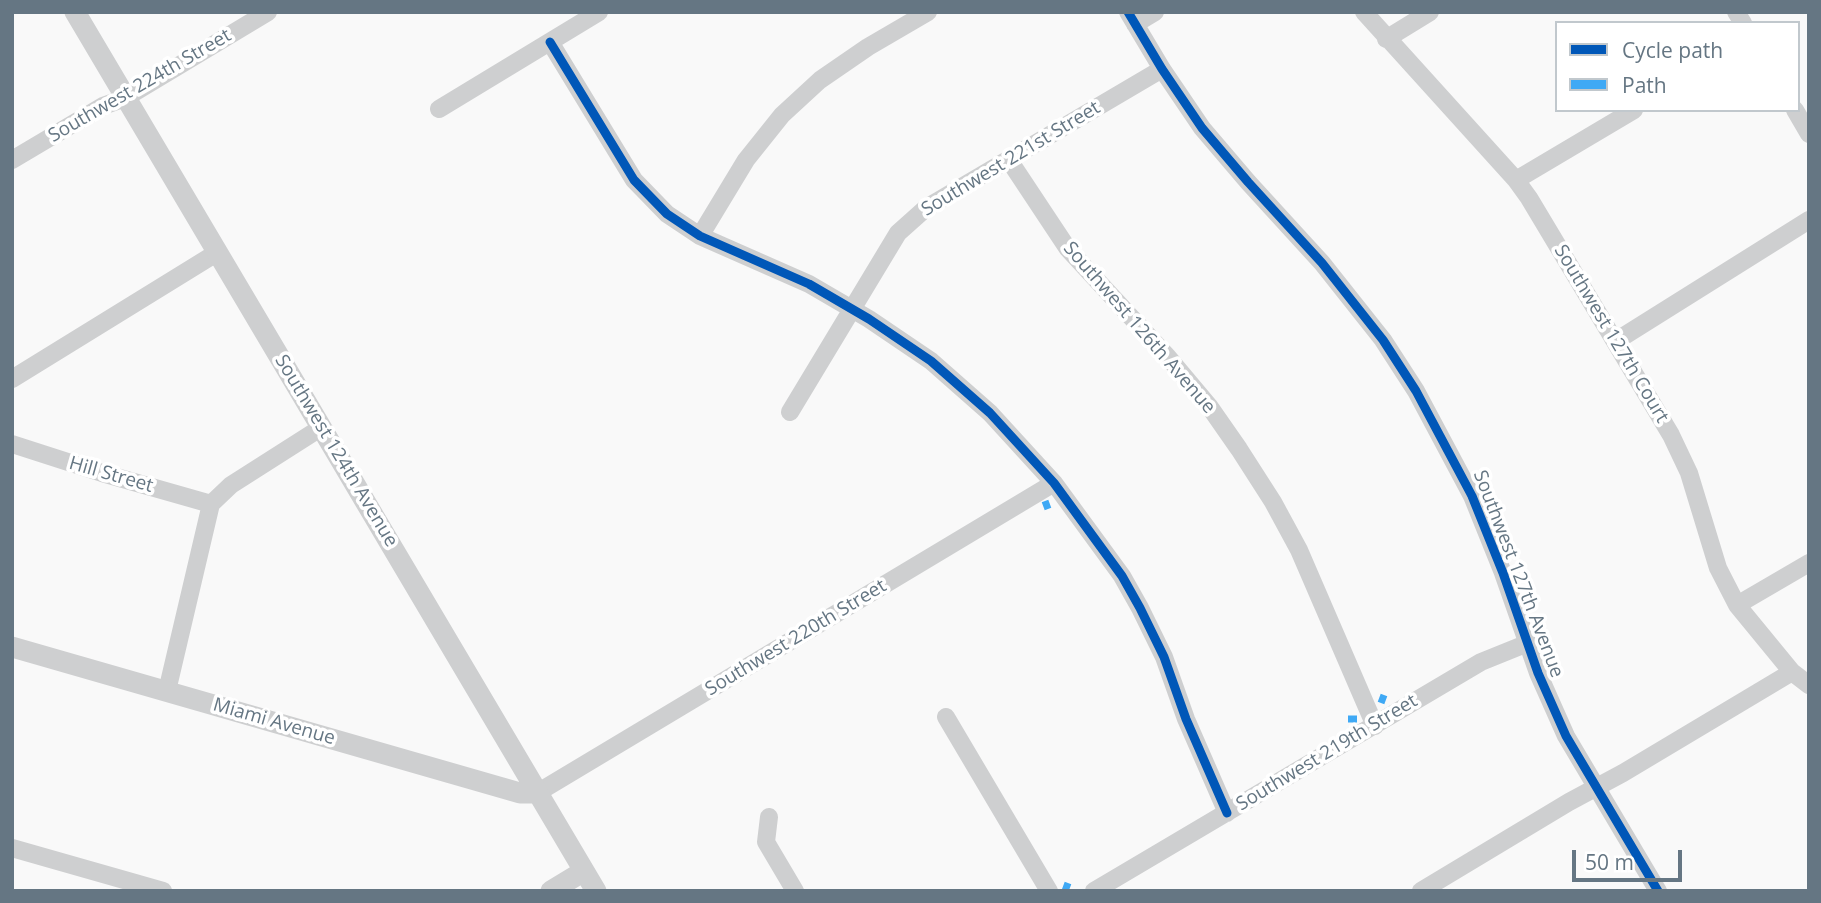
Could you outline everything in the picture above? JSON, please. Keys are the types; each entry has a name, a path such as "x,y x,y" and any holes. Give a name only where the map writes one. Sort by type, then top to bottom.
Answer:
{"street":[{"name":"Southwest 124th Avenue","path":"75,12 596,891"},
{"name":"Southwest 224th Street","path":"12,160 103,106 125,99 268,12"},
{"path":"439,108 599,12"},
{"path":"700,236 746,160 782,115 820,80 928,12"},
{"path":"1132,18 1155,12"},
{"name":"Southwest 127th Court","path":"1364,12 1516,180 1548,228 1671,435 1689,473 1718,568 1737,605 1792,672 1809,685"},
{"path":"1386,39 1430,12"},
{"name":"Southwest 127th Avenue","path":"1132,18 1162,69 1209,137 1322,262 1365,316 1405,374 1472,496 1503,573 1538,673 1566,736 1658,891"},
{"path":"550,42 634,180 667,214 700,236 809,284 853,307 931,361 990,413 1054,483 1103,548 1140,608 1164,657 1186,719 1227,813"},
{"name":"Southwest 221st Street","path":"790,412 898,233 926,208 1162,69"},
{"path":"1516,180 1631,112"},
{"path":"1795,112 1809,134"},
{"name":"Southwest 126th Avenue","path":"1009,160 1069,249 1167,356 1209,406 1239,449 1273,502 1299,550 1374,726"},
{"path":"1616,341 1809,220"},
{"path":"12,379 218,252"},
{"path":"167,691 211,504 231,485 322,427"},
{"name":"Hill Street","path":"12,444 211,504"},
{"name":"Southwest 220th Street","path":"537,793 1054,483"},
{"path":"1737,605 1809,563"},
{"name":"Southwest 219th Street","path":"1094,891 1481,662 1528,643"},
{"name":"Miami Avenue","path":"12,647 520,793 537,793"},
{"path":"1421,891 1792,672"},
{"path":"946,717 1049,891"},
{"path":"769,817 766,842 795,891"},
{"path":"12,848 163,891"},
{"path":"551,891 584,871"}],"marked path":[{"path":"1045,501 1048,509"},
{"path":"1381,703 1384,695"},
{"path":"1348,719 1357,719"},
{"path":"1065,891 1068,883"}],"cycle path":[{"path":"1128,12 1202,128 1322,263 1383,340 1416,391 1472,496 1503,573 1538,673 1566,736 1658,891"},
{"path":"550,42 634,180 667,214 700,236 809,284 869,319 931,361 990,413 1054,483 1122,576 1140,608 1164,657 1186,719 1227,813"}]}
